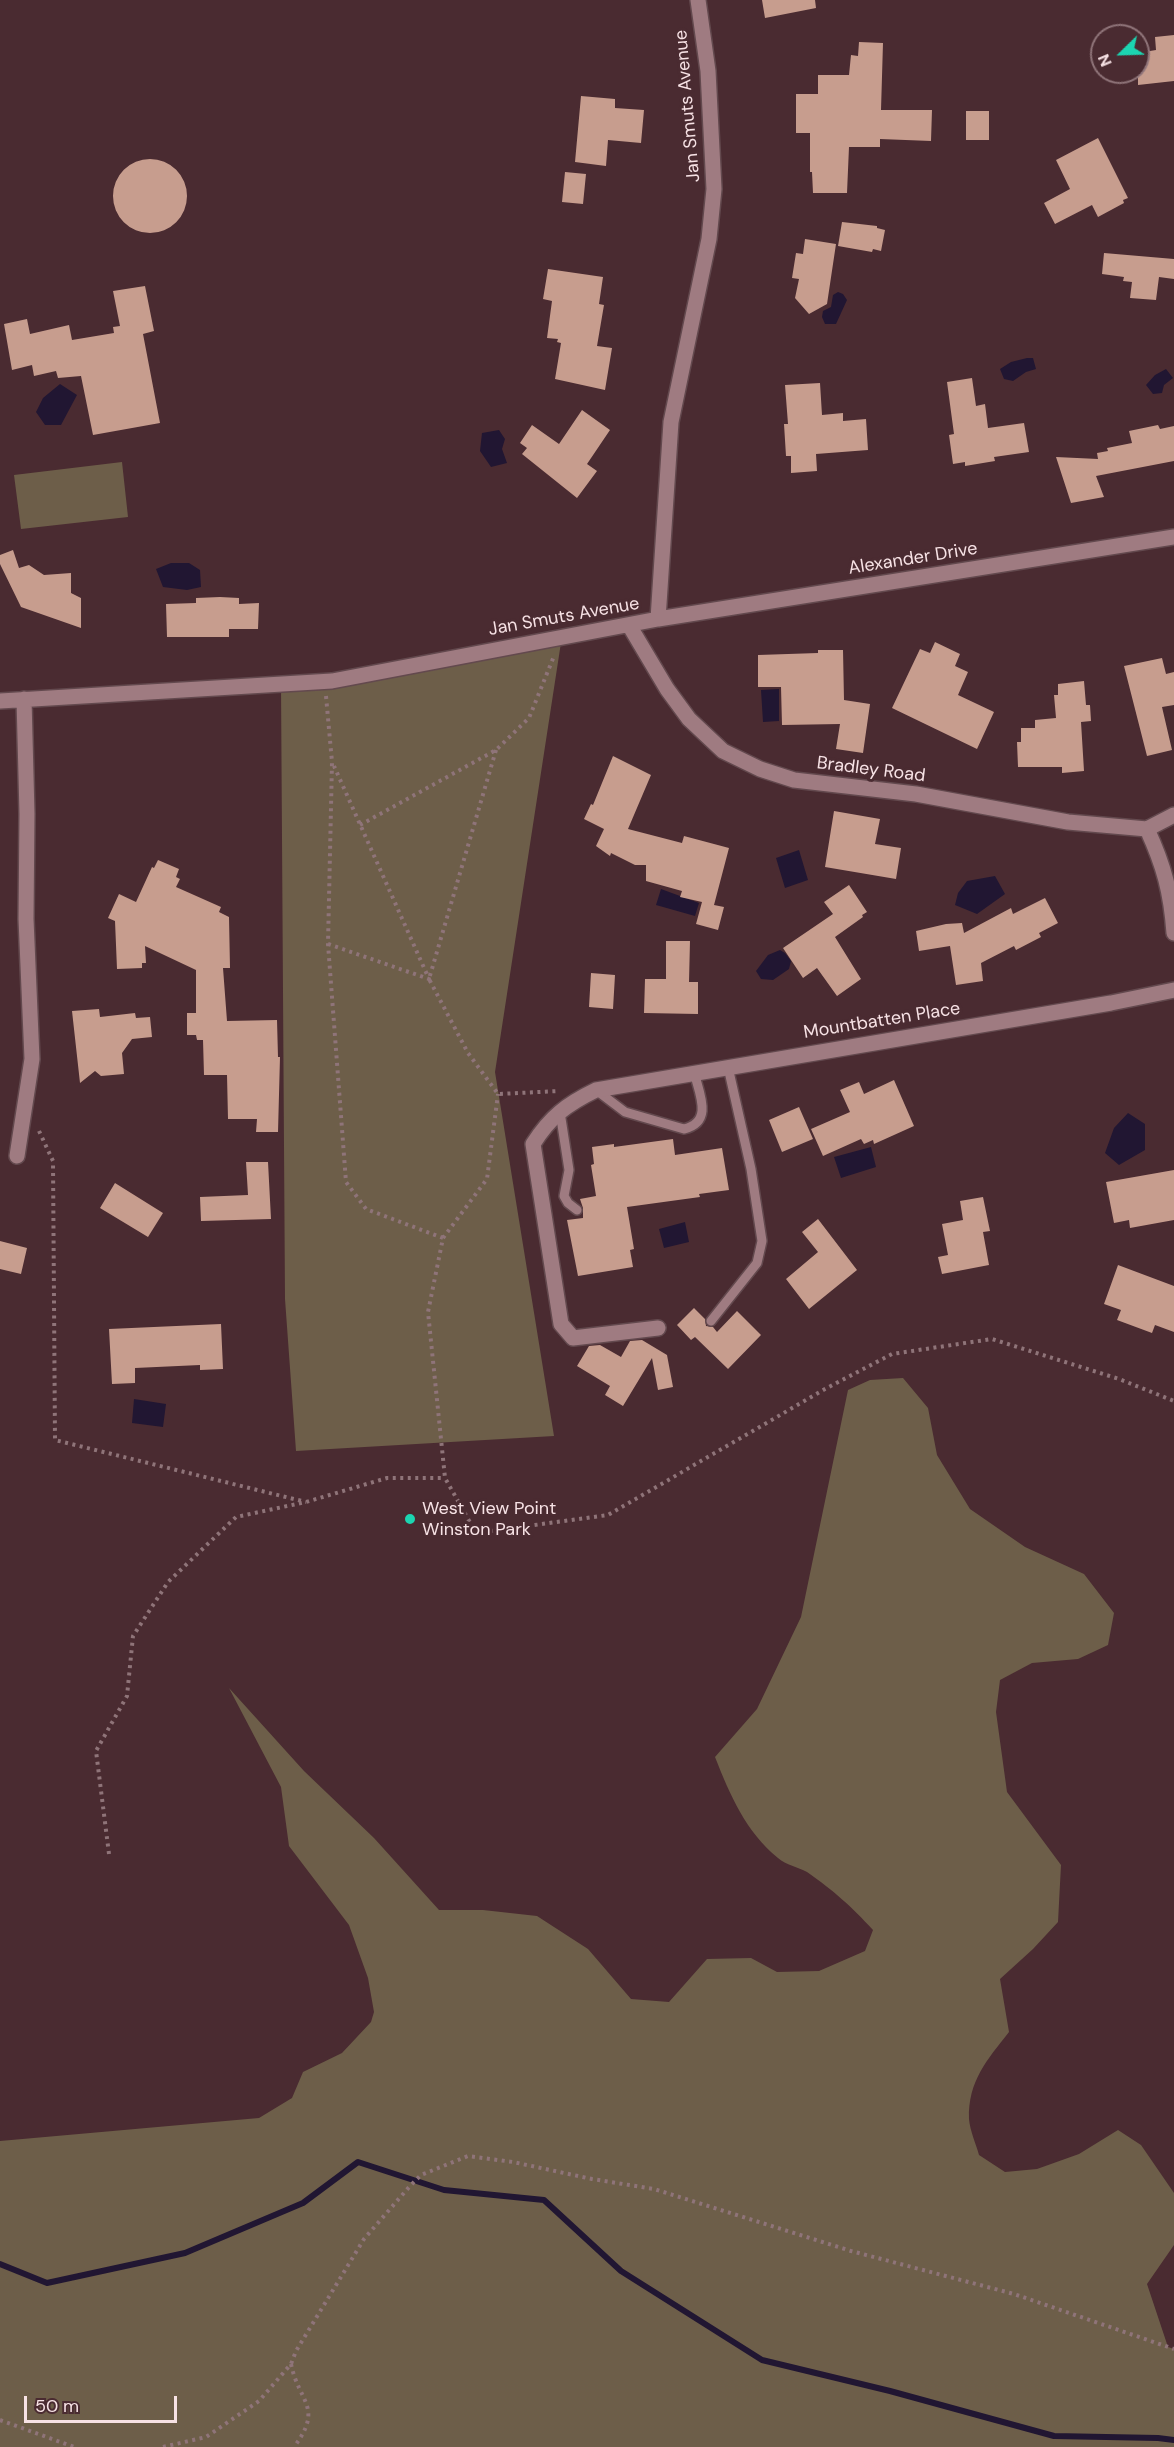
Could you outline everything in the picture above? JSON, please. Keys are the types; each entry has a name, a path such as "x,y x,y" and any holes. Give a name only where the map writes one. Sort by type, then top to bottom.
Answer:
{"street":[{"name":"Jan Smuts Avenue","path":"0,701 325,682 658,619 671,422 709,239 714,189 708,71 698,0"},
{"name":"Alexander Drive","path":"658,619 1174,537"},
{"name":"Bradley Road","path":"629,624 667,689 689,719 723,751 760,769 794,780 916,794 1068,822 1147,829"},
{"path":"17,1156 32,1059 26,919 27,772 24,699"},
{"path":"1174,815 1147,829 1162,864 1172,908 1174,933"},
{"name":"Mountbatten Place","path":"658,1328 573,1338 561,1324 533,1144 543,1129 572,1101 596,1090 1111,1003 1174,990"}],"lane":[{"path":"711,1321 757,1263 762,1241 751,1169 728,1067"},
{"path":"596,1090 625,1112 684,1129 694,1127 701,1119 703,1109 694,1072"},
{"path":"560,1112 569,1170 564,1196 568,1203 577,1210"}],"path":[{"path":"360,825 496,750 529,718 562,636"},
{"path":"325,682 332,762 328,944 346,1182 366,1209 443,1238"},
{"path":"429,979 496,750"},
{"path":"332,762 429,979 468,1053 498,1094 487,1179 443,1238 428,1312 445,1478 476,1533 609,1515 825,1389 892,1354 992,1339 1119,1379 1174,1401"},
{"path":"328,944 429,979"},
{"path":"498,1094 563,1091"},
{"path":"26,1103 53,1161 55,1440 306,1502"},
{"path":"109,1854 96,1751 127,1696 134,1636 168,1582 236,1517 306,1502 387,1478 445,1478"},
{"path":"164,2447 206,2437 259,2401 291,2364 296,2351 364,2239 421,2175 468,2156 513,2162 654,2190 851,2250 1014,2294 1174,2349"},
{"path":"291,2364 297,2387 310,2409 309,2422 294,2447"},
{"path":"0,2420 74,2447"}],"shaded area":[{"path":"838,292 843,294 847,300 836,324 825,324 822,317 823,311 831,307 833,295"},
{"path":"1033,358 1036,369 1026,372 1013,381 1004,379 1000,369 1011,362"},
{"path":"1166,369 1173,378 1164,385 1162,393 1153,394 1146,385 1155,375"},
{"path":"60,384 77,395 61,425 45,425 36,412 43,398"},
{"path":"499,430 505,439 502,449 507,463 491,467 480,451 482,433"},
{"path":"122,462 128,517 21,529 14,475"},
{"path":"171,563 189,563 200,570 201,587 187,590 163,587 156,569"},
{"path":"562,636 495,1072 554,1436 296,1451 285,1299 281,685"},
{"path":"779,689 779,721 763,722 761,690"},
{"path":"799,850 808,880 785,888 776,858"},
{"path":"995,876 1005,894 977,914 955,905 958,893 967,881"},
{"path":"661,889 699,903 695,916 656,905"},
{"path":"780,950 791,961 789,969 773,980 761,979 756,971 768,955"},
{"path":"1128,1113 1145,1124 1145,1150 1119,1165 1105,1153 1114,1128"},
{"path":"871,1147 876,1167 841,1178 834,1157"},
{"path":"685,1222 689,1242 664,1248 659,1229"},
{"path":"903,1378 928,1408 937,1455 970,1509 1025,1547 1084,1574 1114,1613 1108,1645 1078,1659 1032,1663 1000,1680 996,1712 1007,1792 1061,1865 1058,1922 1000,1979 1009,2032 986,2062 975,2082 969,2119 979,2155 1005,2172 1037,2169 1079,2154 1118,2130 1141,2145 1174,2193 1174,2245 1147,2284 1168,2347 1174,2349 1174,2447 0,2447 0,2141 259,2118 292,2098 303,2072 342,2053 371,2022 374,2012 368,1978 349,1925 289,1846 281,1787 229,1688 304,1771 374,1838 439,1910 483,1910 537,1916 588,1949 631,1999 669,2002 707,1959 751,1958 777,1972 819,1971 865,1951 873,1930 850,1906 826,1886 807,1872 781,1860 767,1848 740,1812 715,1757 757,1709 801,1617 848,1390 870,1380"},
{"path":"134,1399 166,1404 163,1427 132,1423"}],"building":[{"path":"762,0 815,0 816,8 765,18"},
{"path":"1174,35 1174,81 1150,84 1150,51 1156,50 1155,37"},
{"path":"859,42 883,43 881,110 932,110 931,141 880,139 880,147 849,147 847,193 813,193 812,172 810,172 810,133 796,133 796,94 818,94 818,75 849,75 851,55 858,56"},
{"path":"581,96 615,99 615,108 644,110 641,143 608,140 606,166 575,162"},
{"path":"966,111 989,111 989,140 966,140"},
{"path":"1098,138 1128,198 1123,200 1124,203 1098,217 1092,205 1055,224 1044,203 1070,189 1056,160"},
{"path":"150,159 171,165 181,175 187,196 181,217 171,227 150,233 129,227 119,217 113,196 119,175 129,165"},
{"path":"565,172 586,174 583,204 562,202"},
{"path":"842,222 877,226 885,230 881,251 873,249 872,252 838,246"},
{"path":"805,239 836,244 827,304 809,314 795,298 799,279 792,278 796,253 803,254"},
{"path":"1104,253 1174,259 1174,279 1159,277 1156,300 1130,298 1132,282 1123,281 1124,277 1102,274"},
{"path":"548,269 603,277 599,304 604,305 597,346 612,348 605,390 555,379 561,343 557,342 558,339 547,338 552,301 543,299"},
{"path":"145,286 154,331 143,334 160,423 93,435 81,376 58,378 56,371 34,376 32,365 12,370 4,324 27,319 30,334 69,325 72,340 114,333 113,327 120,326 113,291"},
{"path":"972,378 976,406 985,404 988,428 1024,423 1029,452 994,457 995,461 965,466 965,462 953,464 949,435 954,434 947,382"},
{"path":"820,383 822,415 843,413 843,421 866,419 868,450 816,454 817,471 791,473 791,456 786,456 784,424 788,424 785,385"},
{"path":"582,410 610,430 587,464 597,471 577,498 522,454 527,448 520,443 532,425 559,444"},
{"path":"1158,425 1160,429 1174,426 1174,461 1096,476 1104,497 1071,503 1056,457 1098,459 1097,453 1108,451 1107,448 1132,443 1129,431"},
{"path":"13,550 19,568 29,565 44,575 71,573 71,593 81,598 81,628 21,607 0,564 0,555"},
{"path":"196,598 239,598 239,604 259,603 258,629 229,629 229,637 167,637 166,604 196,603"},
{"path":"935,642 960,654 955,666 968,672 958,695 994,712 977,749 892,708 920,649 930,653"},
{"path":"818,650 843,650 844,700 870,704 863,753 836,749 840,724 782,725 781,687 758,687 758,655 818,653"},
{"path":"1162,658 1166,674 1174,672 1174,705 1162,707 1172,750 1147,756 1124,666"},
{"path":"1084,681 1086,705 1090,705 1091,721 1081,722 1084,771 1062,773 1062,767 1018,767 1017,742 1021,742 1021,728 1035,728 1035,720 1056,718 1054,695 1058,695 1058,684"},
{"path":"613,756 651,775 628,829 682,843 684,836 729,848 714,905 724,907 718,930 696,924 702,902 680,897 682,891 646,881 646,865 635,865 611,853 610,856 596,846 604,829 584,819 591,804 593,805"},
{"path":"834,811 880,819 875,844 901,848 896,879 825,867"},
{"path":"158,860 179,869 176,877 180,879 176,887 221,907 219,912 229,917 230,968 223,968 227,1021 277,1020 278,1057 280,1057 278,1132 256,1132 257,1119 228,1119 227,1075 204,1075 203,1040 197,1040 196,1035 187,1035 187,1013 196,1013 196,970 145,946 146,963 142,963 142,968 117,969 115,921 108,918 119,894 136,902 152,867 154,868"},
{"path":"849,885 867,912 835,937 861,979 837,996 817,968 803,978 783,948 833,914 824,902"},
{"path":"1045,898 1058,923 1039,933 1041,937 1016,950 1014,946 981,963 983,981 956,985 950,946 919,951 916,931 962,923 964,933 1011,908 1013,914"},
{"path":"666,941 690,941 689,982 698,982 698,1014 644,1013 645,979 666,979"},
{"path":"591,973 615,975 613,1009 589,1007"},
{"path":"99,1009 100,1017 135,1013 136,1018 150,1017 152,1037 132,1039 122,1053 124,1074 101,1076 95,1071 80,1083 72,1011"},
{"path":"894,1080 914,1126 874,1144 873,1140 864,1144 861,1139 823,1156 811,1129 850,1112 840,1090 859,1082 864,1094"},
{"path":"799,1107 813,1139 782,1152 769,1120"},
{"path":"673,1139 675,1155 722,1148 729,1190 699,1194 700,1197 627,1207 634,1249 630,1250 633,1267 578,1276 567,1220 583,1218 580,1199 596,1196 591,1165 594,1164 592,1147 614,1144 614,1147"},
{"path":"246,1162 268,1162 271,1219 201,1221 200,1197 248,1195"},
{"path":"1174,1170 1174,1220 1130,1228 1129,1220 1114,1223 1106,1182"},
{"path":"115,1183 163,1213 148,1237 100,1208"},
{"path":"983,1197 990,1231 983,1232 989,1265 942,1274 938,1257 948,1255 942,1224 963,1220 960,1201"},
{"path":"818,1219 857,1270 809,1309 786,1279 818,1252 802,1232"},
{"path":"0,1241 27,1248 21,1274 0,1269"},
{"path":"1118,1265 1174,1286 1174,1332 1155,1325 1152,1333 1117,1320 1121,1310 1104,1304"},
{"path":"694,1308 705,1319 706,1326 713,1327 717,1332 737,1311 761,1335 728,1369 695,1337 691,1340 677,1325"},
{"path":"221,1324 223,1369 200,1370 200,1365 135,1368 135,1383 112,1384 109,1329"},
{"path":"642,1340 667,1355 673,1387 658,1390 652,1358 623,1406 605,1395 610,1386 577,1366 589,1346 600,1345 621,1357 630,1341"}],"waterway":[{"path":"0,2264 47,2283 185,2253 303,2203 358,2162 444,2190 544,2200 621,2271 762,2360 890,2391 1054,2436 1174,2440"}],"place":[{"name":"West View Point Winston Park","path":"410,1519"}]}
